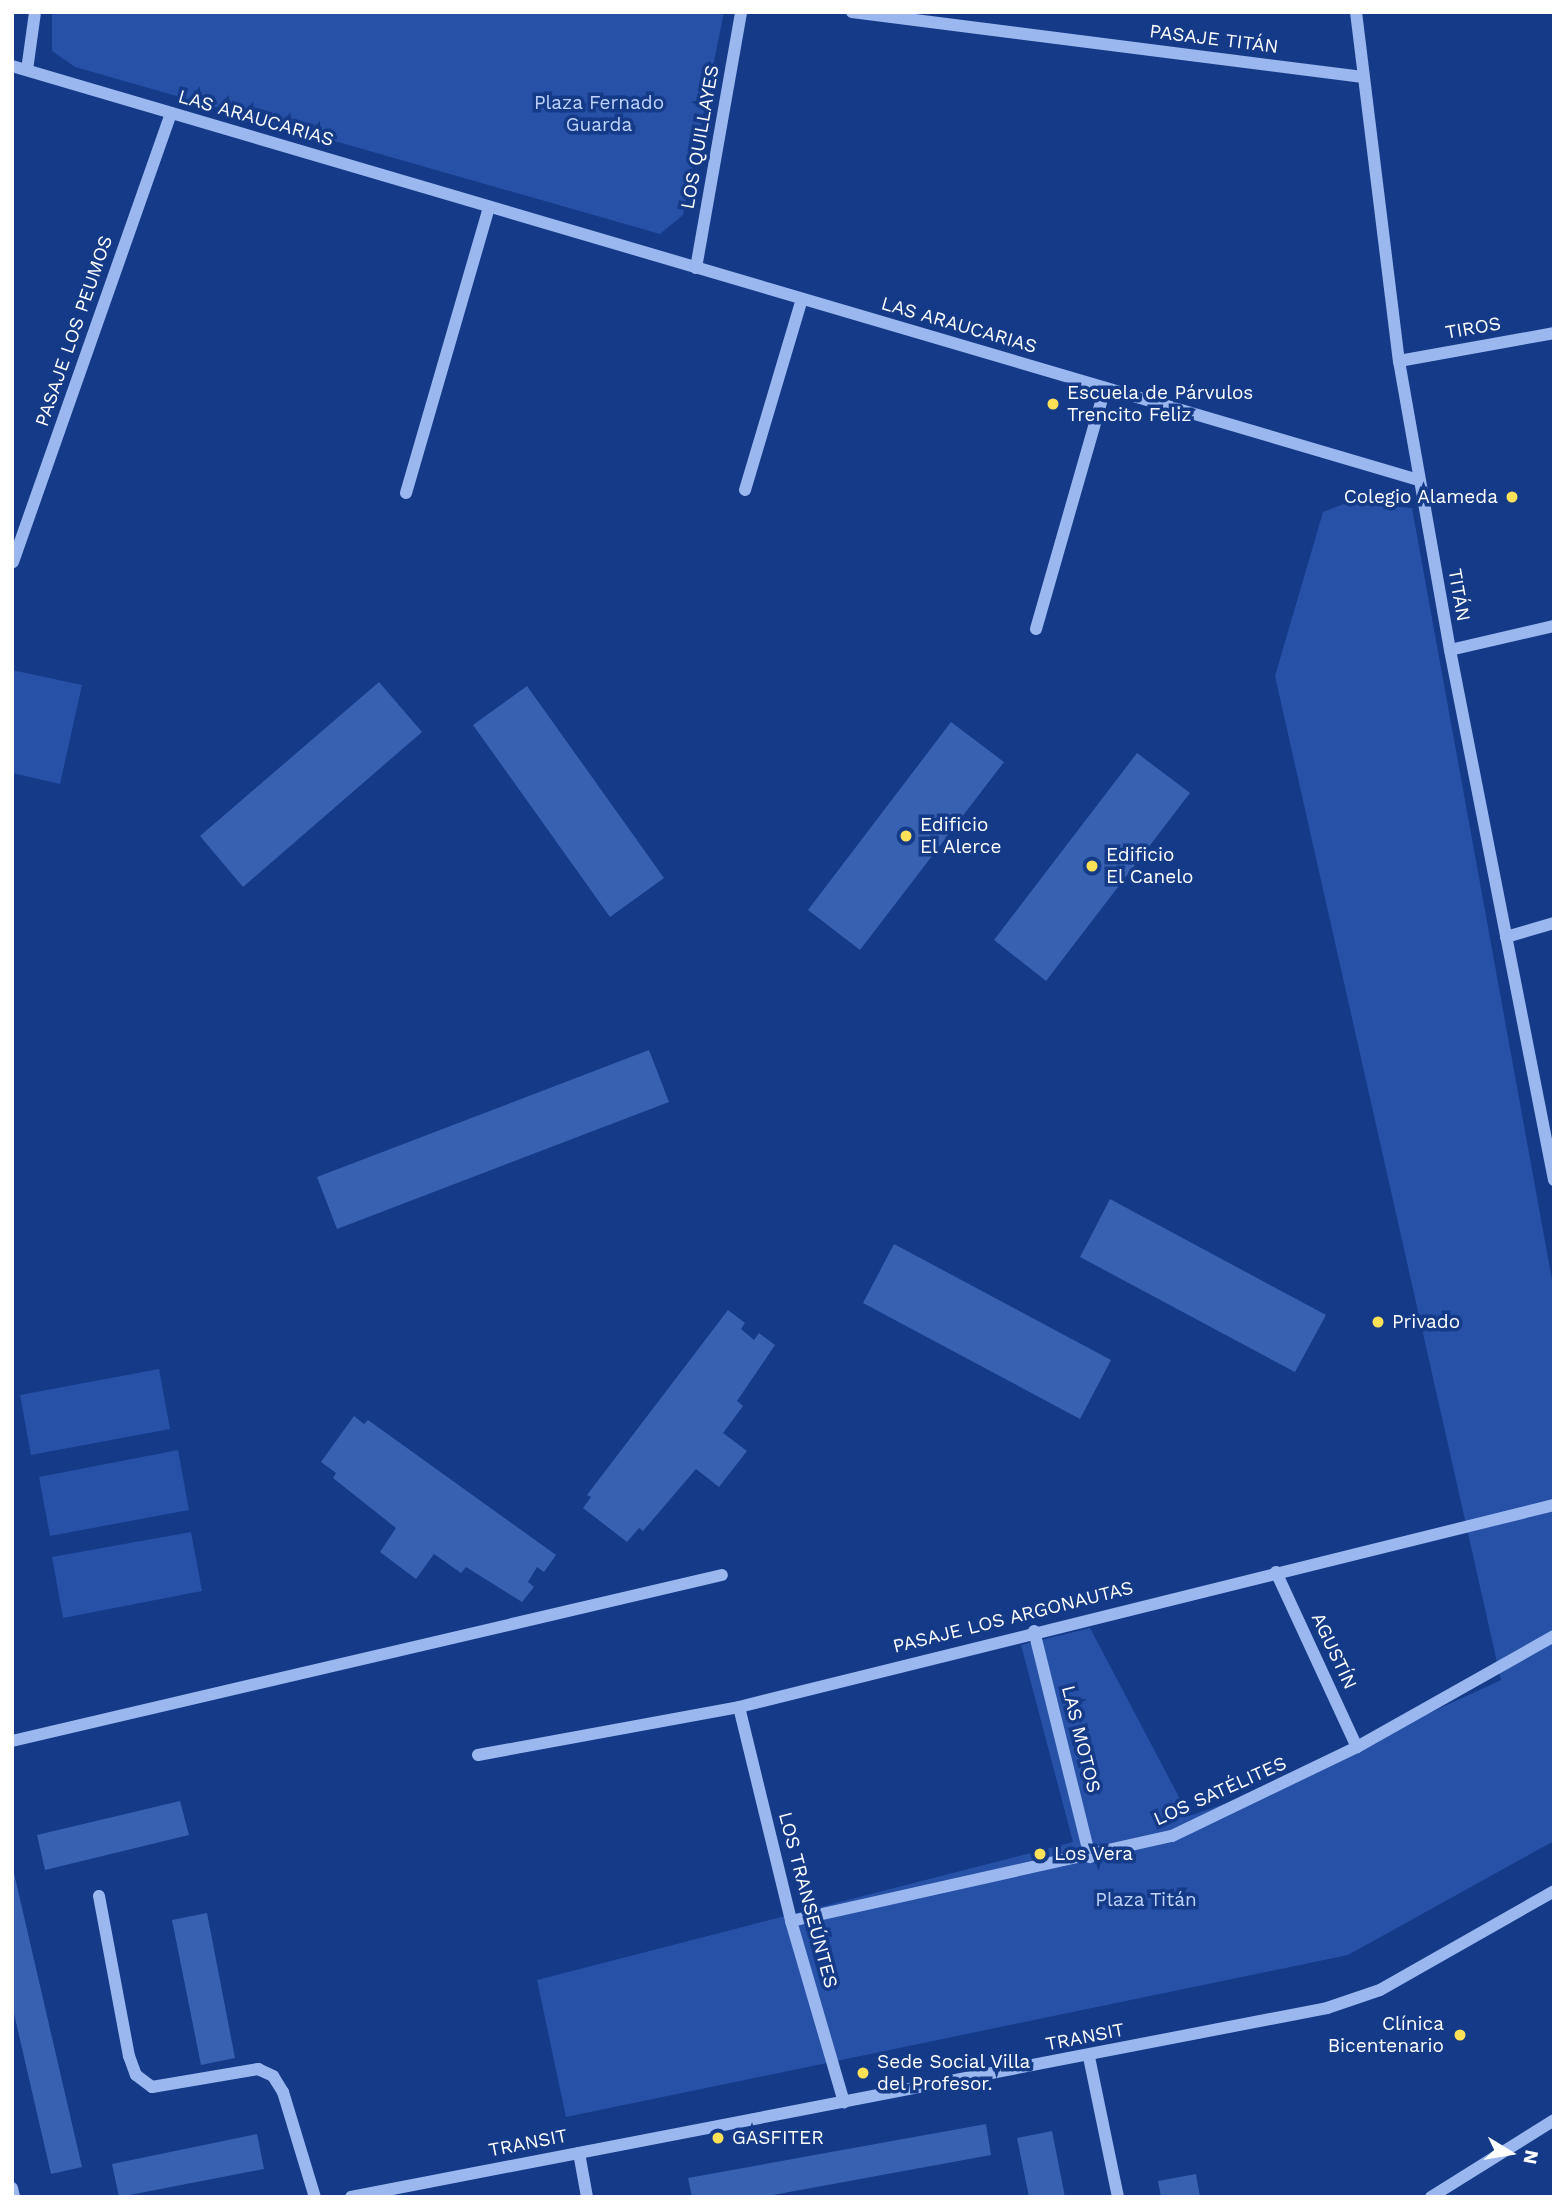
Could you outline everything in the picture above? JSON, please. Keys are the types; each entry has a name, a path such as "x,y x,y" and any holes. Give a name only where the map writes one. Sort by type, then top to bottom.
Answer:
{"street":[{"path":"26,70 35,12"},
{"name":"LOS QUILLAYES","path":"696,268 741,12"},
{"name":"PASAJE TITÁN","path":"852,12 1363,77"},
{"name":"TITÁN","path":"1356,12 1399,361 1419,480 1554,1180"},
{"name":"LAS ARAUCARIAS","path":"12,66 1419,480"},
{"name":"PASAJE LOS PEUMOS","path":"13,562 171,113"},
{"path":"406,493 489,207"},
{"path":"746,491 802,299"},
{"name":"TIROS","path":"1399,361 1554,333"},
{"path":"1036,629 1105,388"},
{"path":"1450,650 1554,626"},
{"path":"1506,937 1554,923"},
{"name":"PASAJE LOS ARGONAUTAS","path":"478,1755 739,1707 1034,1631 1554,1505"},
{"name":"AGUSTÍN","path":"1276,1573 1357,1747"},
{"path":"12,1741 722,1575"},
{"name":"LAS MOTOS","path":"1034,1631 1090,1857"},
{"name":"LOS SATÉLITES","path":"791,1921 1090,1857 1172,1836 1357,1747 1554,1636"},
{"name":"LOS TRANSEÚNTES","path":"739,1707 791,1921 844,2102"},
{"name":"TRANSIT","path":"351,2197 1089,2057 1351,2001 1408,1975 1554,1891"},
{"path":"99,1896 129,2056 136,2075 152,2087 258,2069 274,2076 283,2092 315,2197"},
{"path":"1089,2057 1118,2197"},
{"path":"1432,2197 1554,2120"},
{"path":"579,2153 587,2197"},
{"path":"12,2188 15,2197"}],"green space":[{"name":"Plaza Fernado Guarda","path":"52,12 724,12 683,215 660,234 75,67 52,51"},
{"name":"Plaza Titán","path":"1349,502 1412,508 1554,1291 1554,1841 1348,1955 566,2117 537,1980 1073,1842 1021,1645 1090,1628 1189,1816 1256,1793 1501,1680 1275,676 1323,512"},
{"path":"12,670 82,685 60,784 12,773"},
{"path":"159,1369 170,1429 31,1455 20,1395"},
{"path":"178,1450 189,1510 50,1536 39,1477"},
{"path":"191,1532 202,1591 63,1618 52,1557"}],"building":[{"path":"379,682 422,732 243,887 200,836"},
{"path":"527,686 664,878 610,917 473,725"},
{"name":"Edificio El Alerce","path":"951,722 1004,762 860,950 808,910"},
{"name":"Edificio El Canelo","path":"1137,753 1190,793 1046,981 994,940"},
{"path":"649,1050 669,1102 337,1229 317,1177"},
{"path":"1110,1199 1326,1315 1295,1372 1080,1257"},
{"path":"894,1244 1111,1360 1080,1419 863,1303"},
{"path":"728,1310 745,1323 741,1329 754,1340 759,1333 775,1345 737,1401 743,1406 723,1433 747,1451 719,1487 696,1469 643,1531 639,1528 627,1542 583,1508 591,1497 587,1495"},
{"path":"354,1416 364,1424 368,1420 556,1555 544,1572 537,1567 528,1582 534,1587 522,1602 466,1567 461,1573 434,1554 416,1579 380,1552 396,1528 333,1478 336,1473 321,1462"},
{"path":"180,1801 189,1835 45,1870 37,1835"},
{"path":"13,1869 82,2167 51,2174 12,2005"},
{"path":"207,1913 235,2058 201,2065 172,1920"},
{"path":"986,2124 991,2155 762,2197 692,2197 688,2178"},
{"path":"1052,2131 1065,2197 1029,2197 1017,2138"},
{"path":"257,2134 264,2169 119,2197 112,2164"},
{"path":"1196,2174 1200,2197 1161,2197 1158,2181"}],"place":[{"name":"Escuela de Párvulos Trencito Feliz","path":"1053,404"},
{"name":"Colegio Alameda","path":"1512,497"},
{"name":"Edificio El Alerce","path":"906,836"},
{"name":"Edificio El Canelo","path":"1092,866"},
{"name":"Privado","path":"1378,1322"},
{"name":"Los Vera","path":"1040,1854"},
{"name":"Clínica Bicentenario","path":"1460,2035"},
{"name":"Sede Social Villa del Profesor.","path":"863,2073"},
{"name":"GASFITER","path":"718,2138"}]}
